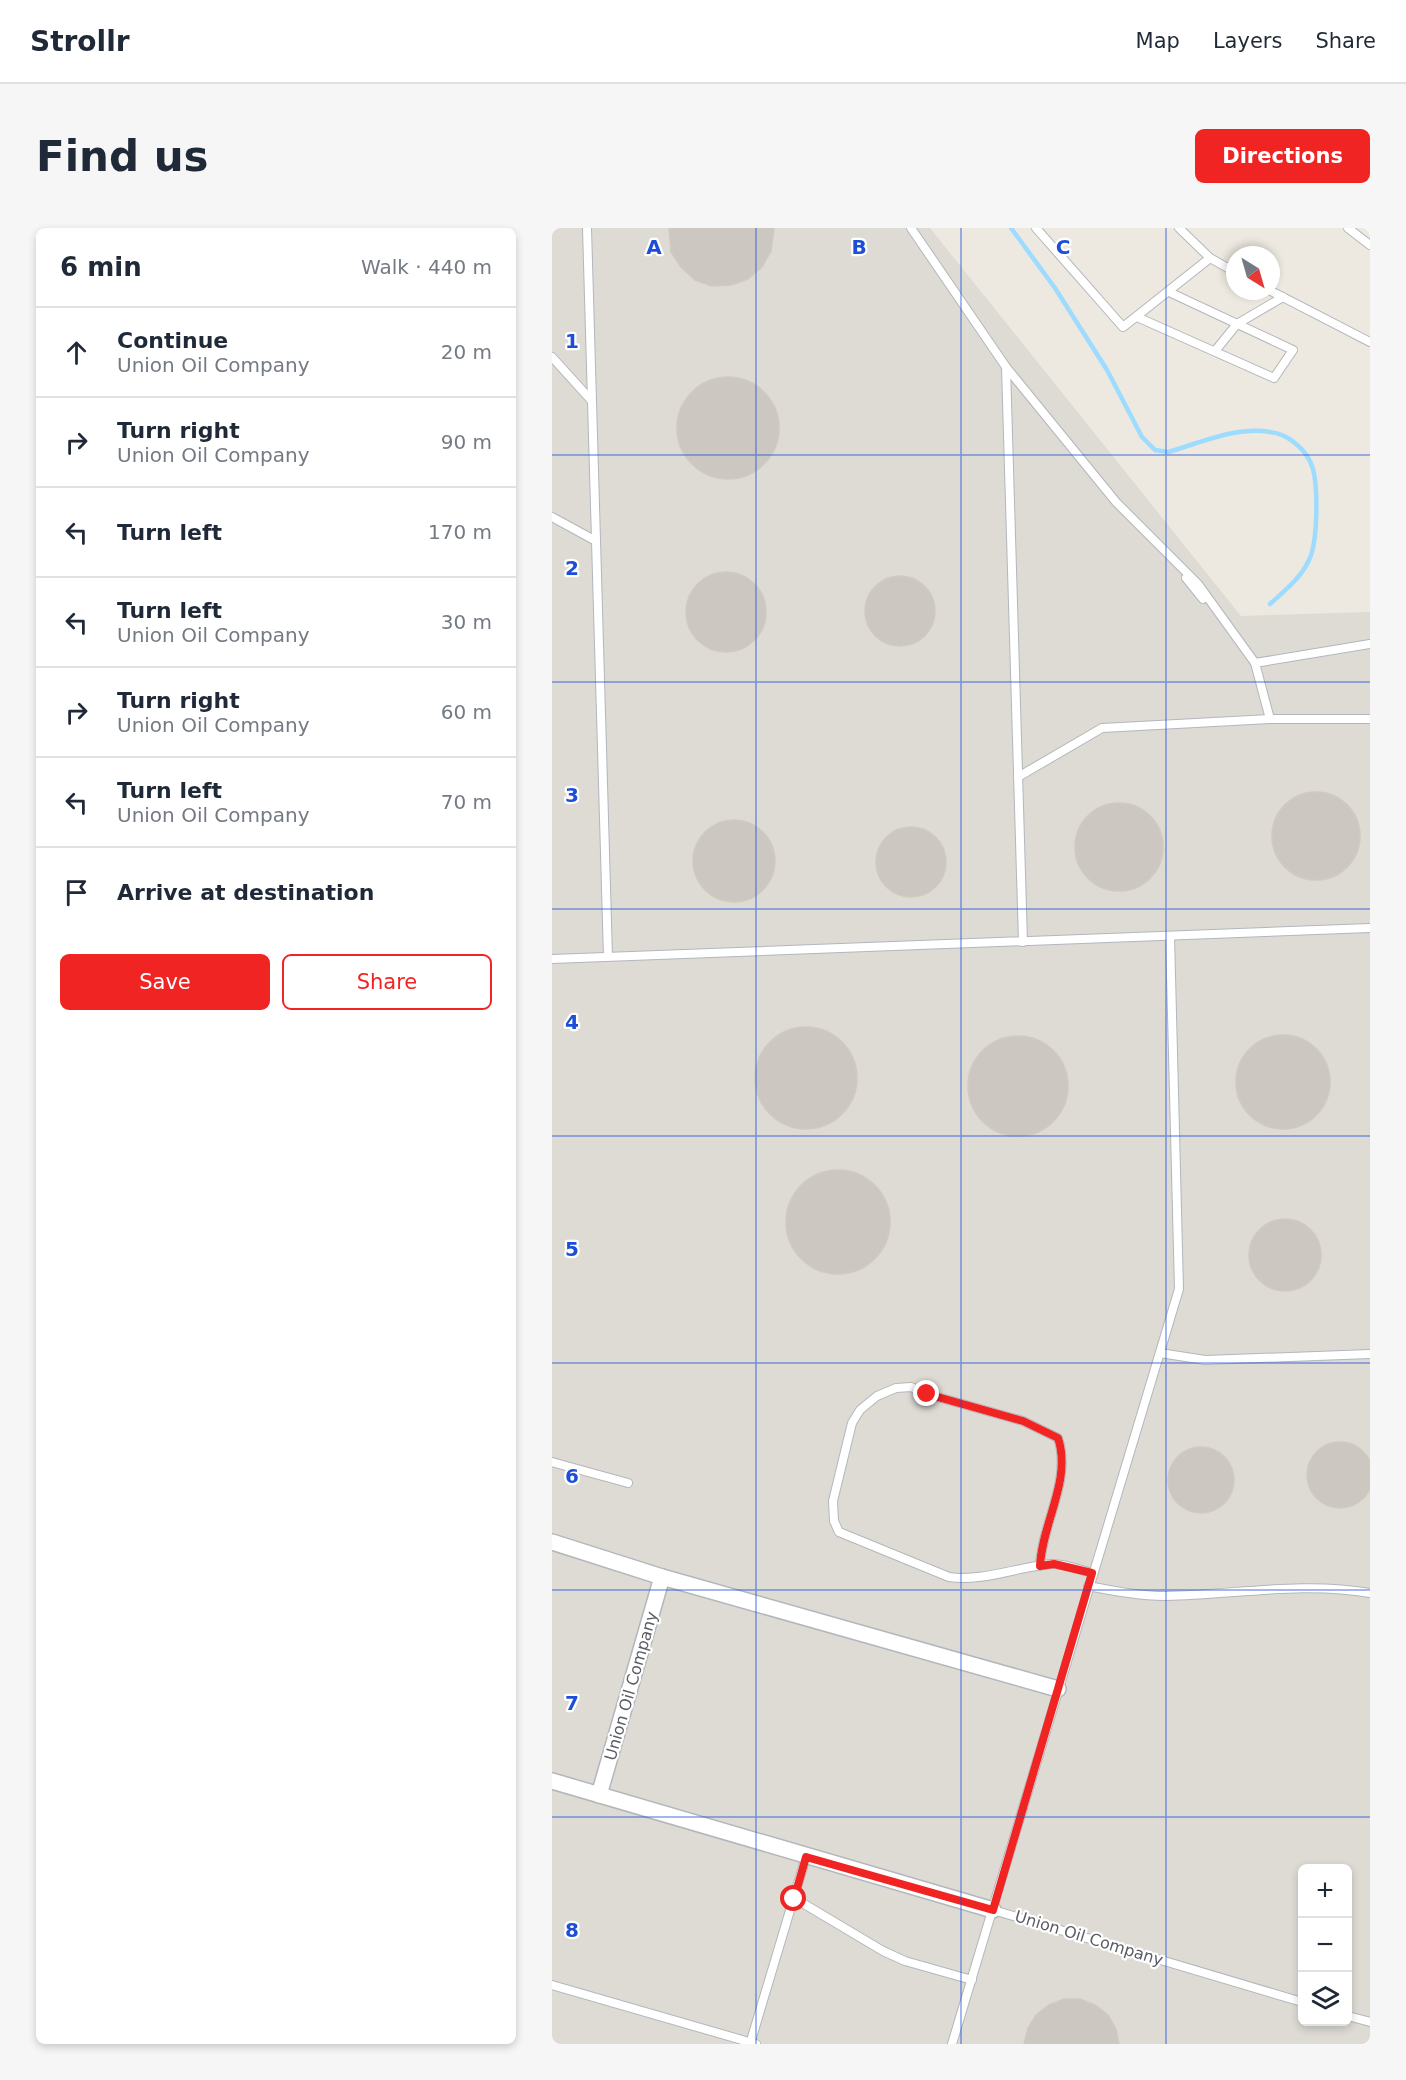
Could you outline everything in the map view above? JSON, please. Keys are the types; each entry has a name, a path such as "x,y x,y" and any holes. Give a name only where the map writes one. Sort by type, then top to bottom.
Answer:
{"street":[{"path":"552,1542 662,1577 1058,1689"},
{"name":"Union Oil Company","path":"599,1795 662,1577"},
{"name":"Union Oil Company","path":"552,1781 993,1910"}],"lane":[{"path":"587,228 608,957"},
{"path":"911,228 1006,367 1108,495 1170,559 1255,663 1270,719"},
{"path":"1036,228 1123,327 1210,258"},
{"path":"1179,228 1210,258 1226,267"},
{"path":"1348,228 1370,246"},
{"path":"1137,316 1274,378 1293,350 1169,292"},
{"path":"1280,296 1370,342"},
{"path":"1215,351 1237,324 1283,297"},
{"path":"552,357 592,401"},
{"path":"1006,367 1023,942"},
{"path":"552,517 596,542"},
{"path":"1255,663 1370,644"},
{"path":"1018,777 1102,728 1270,719 1370,719"},
{"path":"552,959 1370,928"},
{"path":"952,2044 1179,1289 1170,936"},
{"path":"1160,1353 1204,1360 1370,1354"},
{"path":"1040,1566 1044,1534 1061,1478 1064,1455 1058,1438 1023,1421 927,1394 911,1387 897,1388 877,1396 860,1410 852,1423 832,1501 834,1521 839,1532 949,1577 961,1579 1054,1564 1092,1573"},
{"path":"552,1462 628,1482"},
{"path":"1088,1586 1136,1595 1165,1596 1294,1589 1370,1593"},
{"path":"552,1985 752,2043 806,1857"},
{"path":"794,1899 883,1951 905,1961 972,1980"},
{"name":"Union Oil Company","path":"993,1910 1298,2001"},
{"path":"1352,2017 1370,2022"}],"shaded area":[{"path":"552,228 930,228 1241,616 1370,612 1370,2044 552,2044"}],"building":[{"path":"669,228 774,228 771,251 762,267 748,279 731,285 712,286 695,280 681,267 671,252"},
{"path":"728,377 747,381 764,392 775,409 779,428 775,447 764,464 747,475 728,479 709,475 692,464 681,447 677,428 681,409 692,392 709,381"},
{"path":"718,572 734,572 755,583 766,604 766,620 755,641 734,652 718,652 704,646 692,634 686,620 686,604 692,590 704,578"},
{"path":"907,576 920,582 929,591 933,597 935,611 933,625 925,636 914,644 893,646 875,636 867,625 865,604 875,586 886,578"},
{"path":"1316,792 1333,796 1347,805 1356,819 1360,836 1356,853 1347,867 1333,876 1316,880 1299,876 1285,867 1276,853 1272,836 1276,819 1285,805 1299,796"},
{"path":"1119,803 1136,807 1150,816 1159,830 1163,847 1159,864 1150,878 1136,887 1119,891 1102,887 1088,878 1079,864 1075,847 1079,830 1088,816 1102,807"},
{"path":"734,820 750,823 763,832 772,845 775,861 772,877 763,890 750,899 734,902 718,899 705,890 696,877 693,861 696,845 705,832 718,823"},
{"path":"918,827 931,833 940,842 944,848 946,862 944,876 936,887 925,895 904,897 886,887 878,876 876,855 886,837 897,829"},
{"path":"806,1027 825,1031 842,1042 853,1059 857,1078 853,1097 842,1114 825,1125 806,1129 787,1125 770,1114 759,1097 755,1078 759,1059 770,1042 787,1031"},
{"path":"1283,1035 1301,1038 1316,1049 1327,1064 1330,1082 1327,1100 1316,1115 1301,1126 1283,1129 1265,1126 1250,1115 1239,1100 1236,1082 1239,1064 1250,1049 1265,1038"},
{"path":"1018,1036 1037,1040 1053,1051 1064,1067 1068,1086 1064,1105 1053,1121 1037,1132 1018,1136 999,1132 983,1121 972,1105 968,1086 972,1067 983,1051 999,1040"},
{"path":"838,1170 858,1174 867,1179 881,1193 886,1202 890,1222 886,1242 881,1251 867,1265 858,1270 838,1274 818,1270 809,1265 795,1251 790,1242 786,1222 790,1202 795,1193 809,1179 818,1174"},
{"path":"1292,1219 1311,1229 1319,1241 1321,1255 1319,1269 1311,1281 1299,1289 1278,1291 1259,1281 1251,1269 1249,1248 1259,1229 1271,1221"},
{"path":"1333,1442 1347,1442 1359,1447 1368,1456 1373,1475 1371,1488 1364,1499 1347,1508 1333,1508 1321,1503 1312,1494 1307,1482 1307,1468 1312,1456 1321,1447"},
{"path":"1201,1447 1214,1449 1229,1462 1234,1480 1232,1493 1219,1508 1201,1513 1188,1511 1173,1498 1168,1480 1170,1467 1183,1452"},
{"path":"1064,1999 1080,1999 1095,2005 1108,2015 1116,2029 1119,2044 1024,2044 1028,2028 1036,2015 1049,2005"}],"waterway":[{"path":"1011,228 1055,288 1107,370 1142,437 1155,450 1168,452 1219,436 1257,431 1284,436 1297,444 1307,456 1313,469 1316,489 1316,528 1312,552 1302,573 1270,604"}],"route":[{"path":"794,1899 806,1857 993,1910 1092,1573 1054,1564 1040,1566 1044,1534 1061,1478 1064,1455 1058,1438 1023,1421 927,1394"}]}
